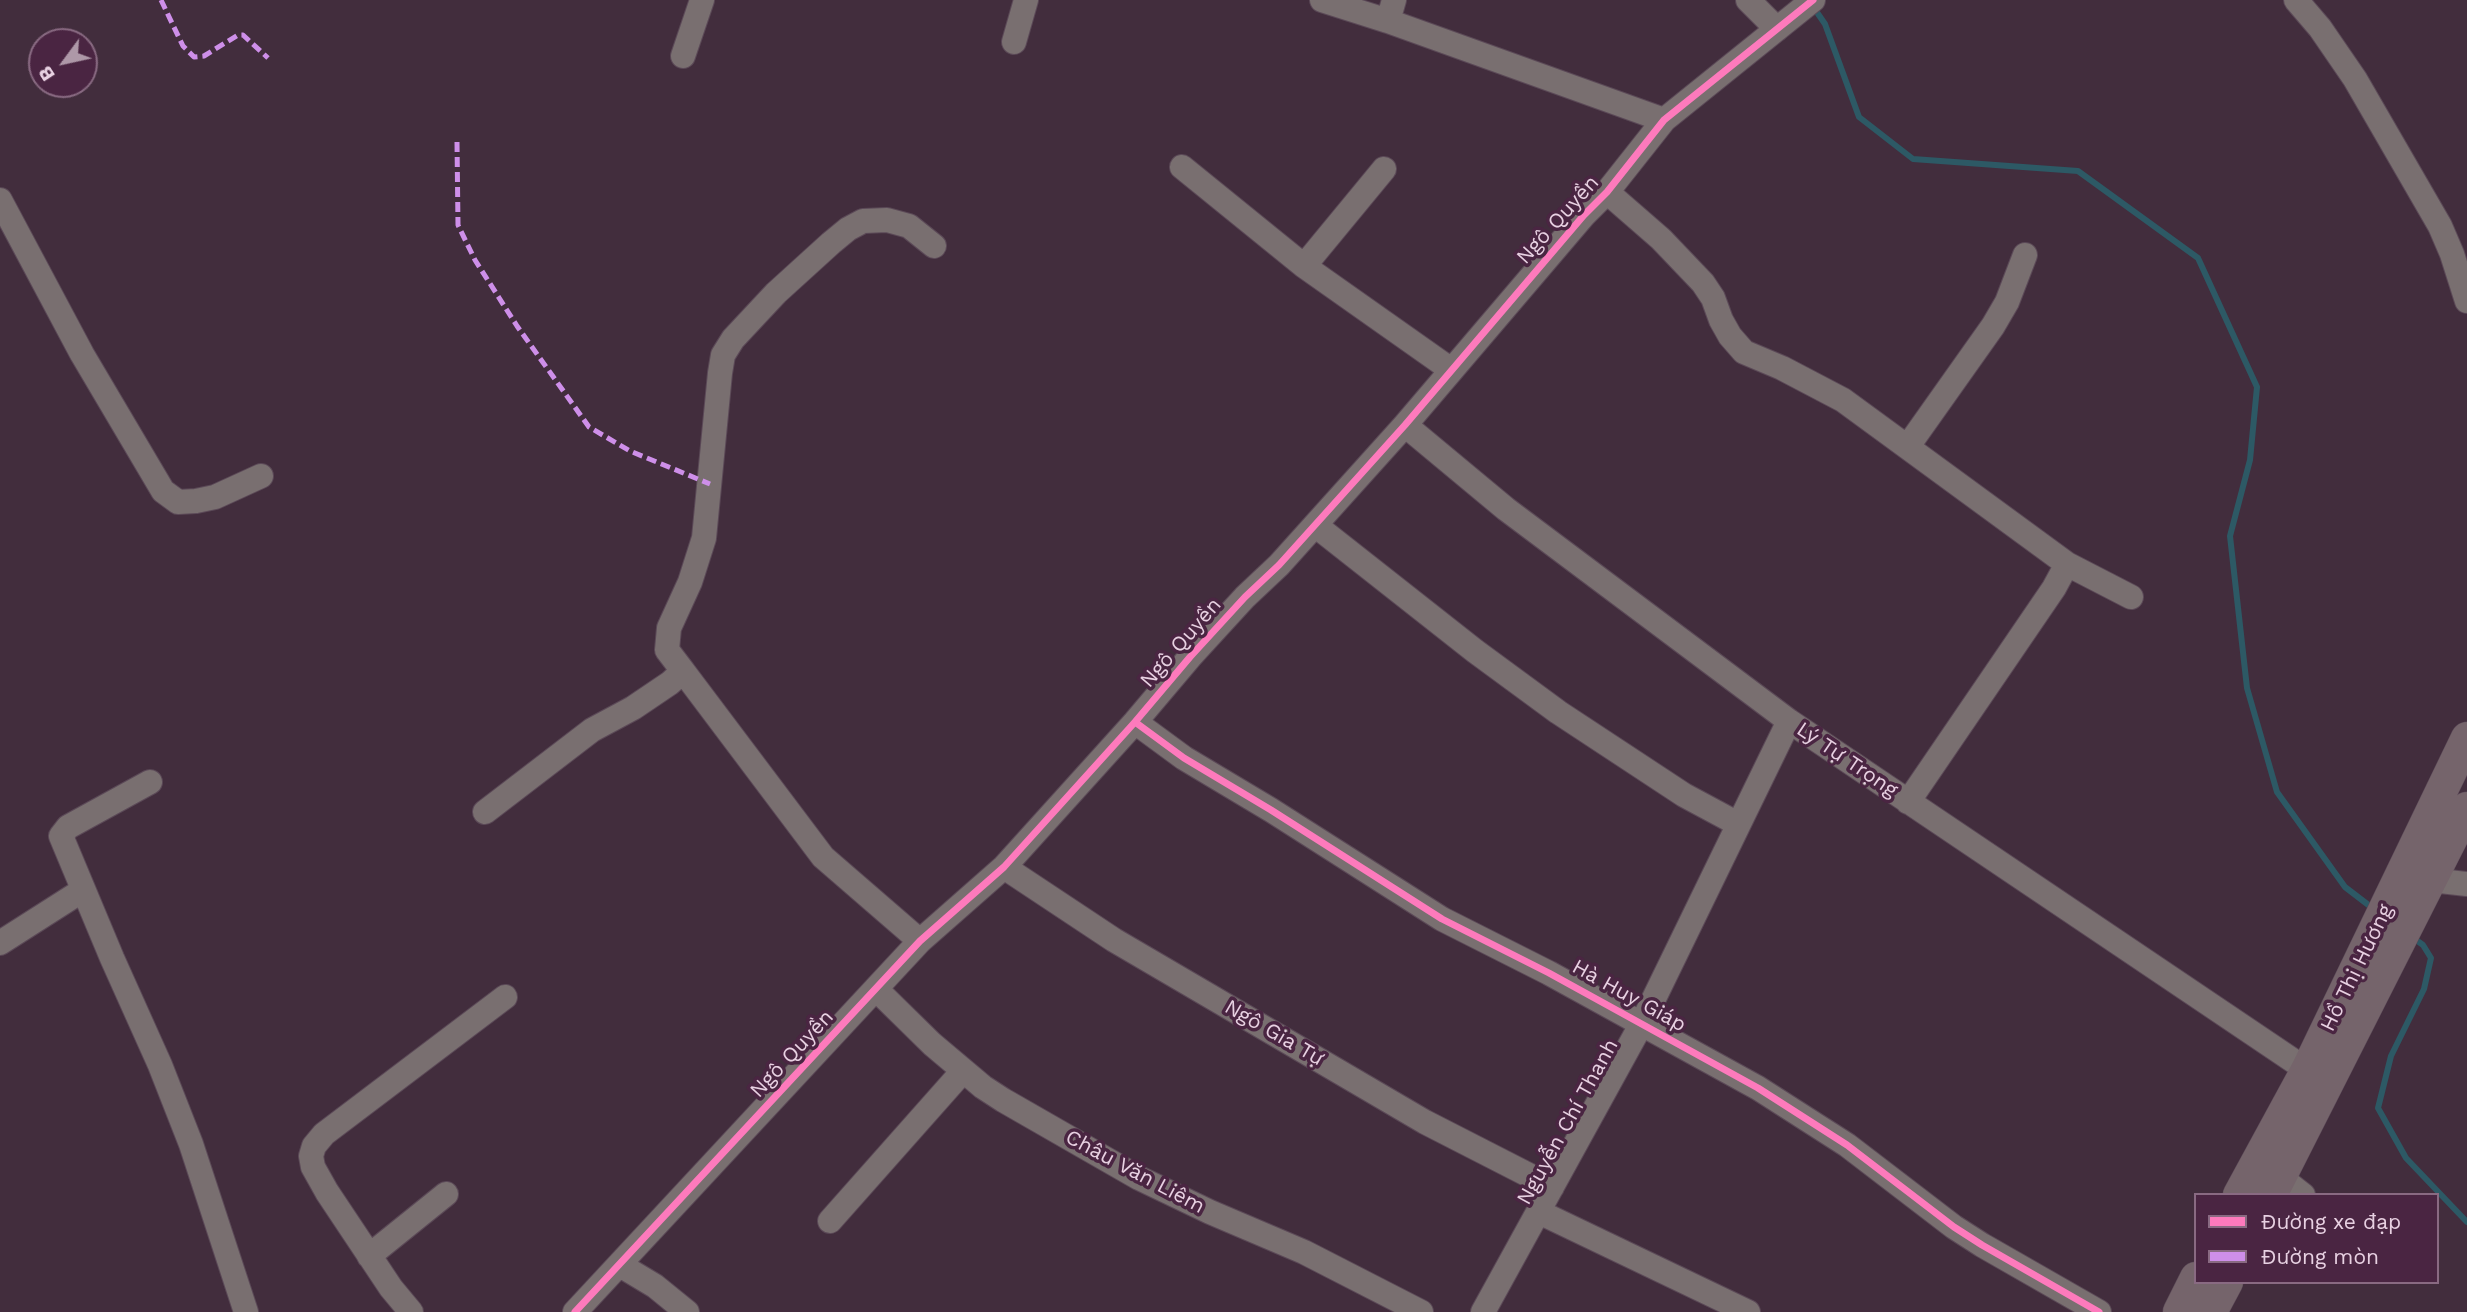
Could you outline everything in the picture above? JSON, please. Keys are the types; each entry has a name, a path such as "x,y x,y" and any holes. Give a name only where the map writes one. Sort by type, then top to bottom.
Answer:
{"main road":[{"name":"Hồ Thị Hương","path":"2240,1193 2307,1070 2376,958 2401,910 2467,738"},
{"name":"Hồ Thị Hương","path":"2401,910 2431,880 2467,808"},
{"name":"Hồ Thị Hương","path":"2285,1189 2376,958"},
{"path":"2179,1312 2194,1282"},
{"path":"2211,1312 2226,1284"}],"street":[{"path":"683,56 702,0"},
{"path":"1014,42 1026,0"},
{"path":"1322,0 1391,11 1664,120"},
{"path":"1748,0 1777,29"},
{"path":"2296,0 2320,28 2355,79 2433,215 2452,254 2467,301"},
{"name":"Ngô Quyền","path":"575,1312 920,941 1004,867 1190,657 1245,597 1279,565 1405,425 1450,369 1607,192 1664,120 1805,6"},
{"path":"1182,167 1304,266 1450,369"},
{"path":"1304,266 1384,169"},
{"path":"1607,192 1661,239 1703,283 1713,298 1730,336 1744,352 1782,368 1843,400 2067,564 2131,597"},
{"path":"0,200 82,354 163,491 178,502 196,502 215,497 261,476"},
{"path":"920,941 823,857 667,650 669,628 690,582 704,538 720,373 723,355 733,339 776,293 831,243 863,221 887,220 909,226 934,246"},
{"path":"1908,446 1993,326 2007,302 2025,255"},
{"name":"Lý Tự Trọng","path":"1405,425 1506,509 1788,721 2307,1070"},
{"path":"1315,525 1475,651 1558,712 1684,795 1738,824"},
{"path":"1908,802 2054,589 2067,564"},
{"path":"485,812 592,730 633,708 683,671"},
{"name":"Nguyễn Chí Thanh","path":"1483,1312 1642,1023 1788,721"},
{"name":"Hà Huy Giáp","path":"1135,722 1184,758 1442,919 1642,1023 1758,1088 1847,1145 1954,1227 2099,1312"},
{"path":"150,782 68,827 61,836 178,1110 206,1186 246,1312"},
{"name":"Ngô Gia Tự","path":"1004,867 1114,940 1413,1115 1552,1187"},
{"path":"2431,880 2467,884"},
{"path":"0,943 83,890"},
{"name":"Châu Văn Liêm","path":"876,989 963,1071 1003,1101 1139,1178 1304,1252 1421,1312"},
{"path":"411,1312 391,1288 327,1192 313,1167 311,1156 314,1146 324,1134 505,997"},
{"path":"830,1221 963,1071"},
{"path":"369,1256 446,1194"},
{"path":"1539,1212 1748,1312"},
{"path":"620,1265 655,1286 687,1312"}],"waterway":[{"path":"1814,8 1825,24 1859,117 1913,159 2078,171 2198,258 2257,387 2250,460 2230,536 2247,688 2277,792 2345,887 2375,910"},
{"path":"2412,937 2423,945 2431,958 2424,989 2391,1056 2378,1108 2406,1158 2467,1222"}],"marked path":[{"path":"161,0 183,46 194,57 204,56 238,35 243,35 268,58"},
{"path":"457,142 458,225 475,260 517,326 589,427 630,451 710,484"}],"cycle path":[{"path":"575,1312 920,941 1004,867 1190,657 1245,597 1279,565 1405,425 1584,215 1607,192 1664,120 1813,0"},
{"path":"1135,722 1184,758 1442,919 1549,973 1758,1088 1847,1145 1954,1227 2099,1312"}]}
